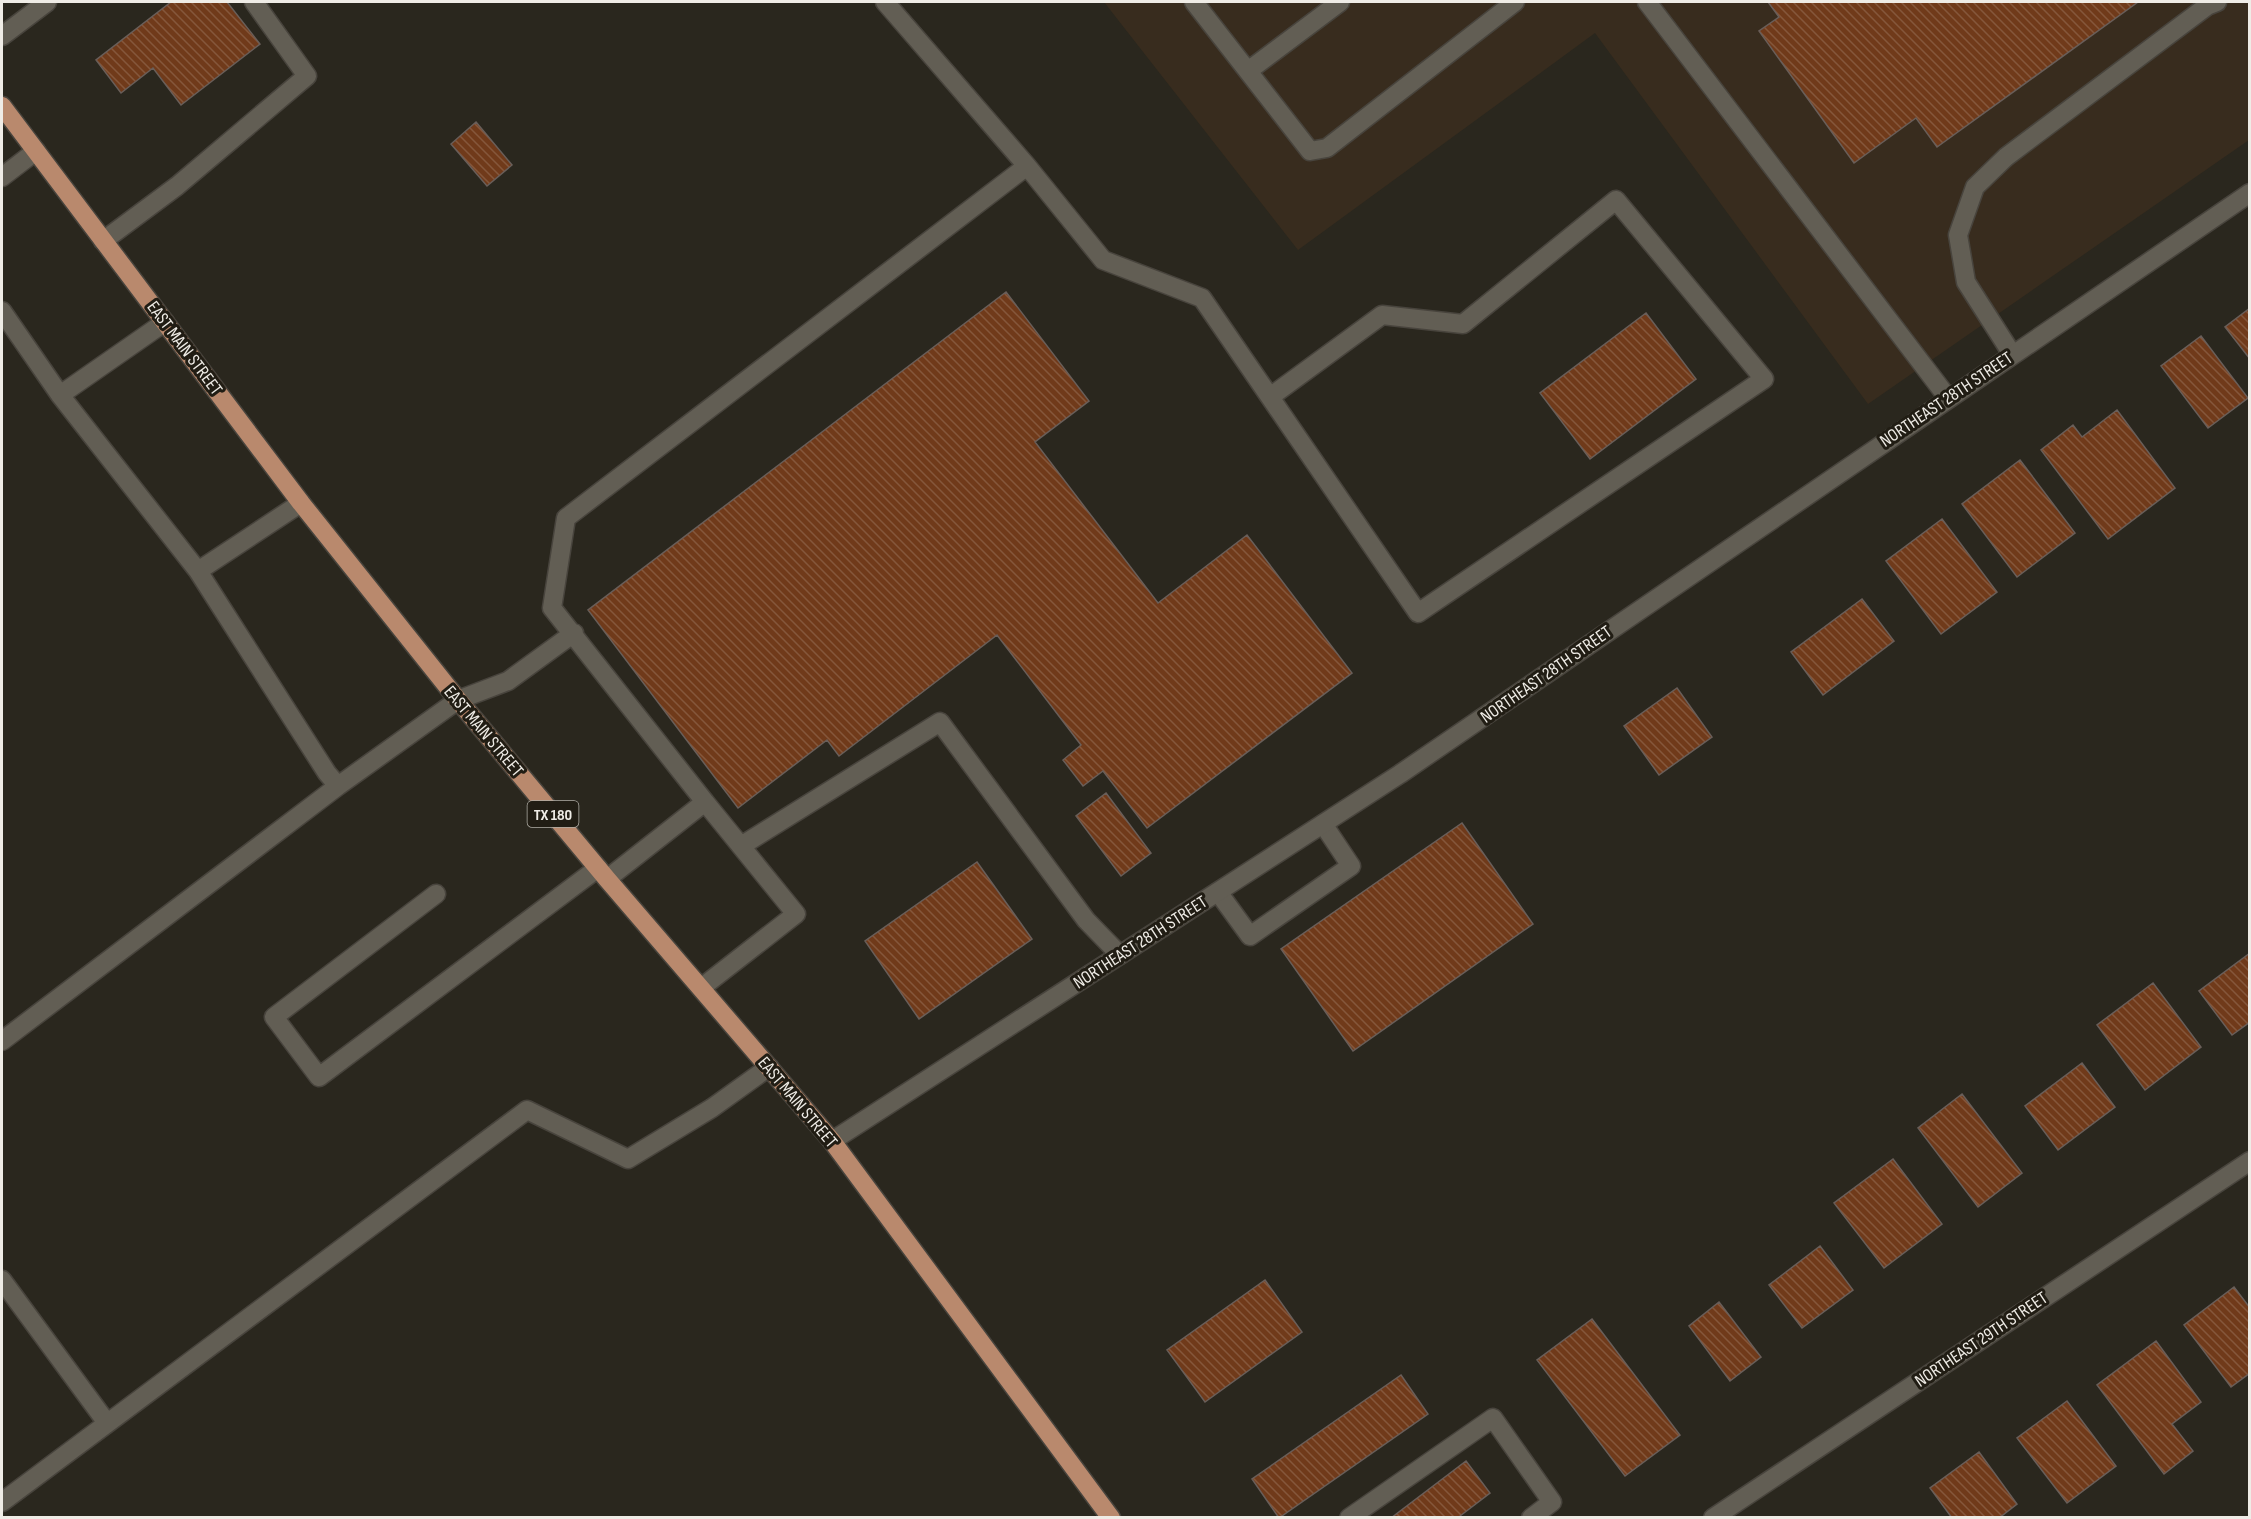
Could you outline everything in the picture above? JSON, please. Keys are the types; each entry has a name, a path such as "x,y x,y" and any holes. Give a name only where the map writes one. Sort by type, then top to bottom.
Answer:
{"main road":[{"name":"EAST MAIN STREET","path":"2,106 301,503 458,700 832,1142 1111,1518"}],"street":[{"path":"2,36 47,2"},
{"path":"103,241 177,186 307,76 254,2"},
{"path":"885,2 1027,165 1103,260 1202,298 1418,613 1764,380 1616,200 1463,324 1382,315 1270,397"},
{"path":"1194,2 1310,151 1327,148 1515,2"},
{"path":"1248,71 1340,2"},
{"path":"1647,2 1948,398"},
{"path":"2012,354 1966,282 1958,235 1976,187 2006,157 2207,6 2217,2"},
{"path":"2,177 36,151"},
{"path":"701,988 796,914 552,608 566,518 1027,165"},
{"name":"NORTHEAST 28TH STREET","path":"832,1142 1400,774 2250,193"},
{"path":"2,311 60,395 198,571 327,773 338,786"},
{"path":"60,395 165,322"},
{"path":"198,571 301,503"},
{"path":"2,1041 338,786 458,700 508,681 574,633"},
{"path":"741,846 940,722 1086,920 1120,955"},
{"path":"436,894 274,1017 319,1077 705,802"},
{"path":"1218,892 1250,936 1351,866 1323,824"},
{"path":"2,1502 528,1110 628,1159 712,1108 769,1067"},
{"name":"NORTHEAST 29TH STREET","path":"1713,1518 2250,1161"},
{"path":"2,1280 107,1423"},
{"path":"1349,1518 1493,1418 1552,1502 1531,1518"}],"shaded area":[{"path":"1104,2 2249,2 2249,140 1868,404 1595,33 1298,250"}],"building":[{"path":"171,2 227,2 260,44 181,105 153,68 121,93 96,60"},
{"path":"1768,2 2138,2 1937,147 1916,118 1854,163 1759,31 1779,17"},
{"path":"476,122 512,165 487,186 451,144"},
{"path":"1006,292 1089,401 1035,442 1158,603 1247,535 1352,673 1147,828 1103,771 1083,786 1063,760 1081,745 997,635 839,756 827,740 738,808 588,610"},
{"path":"2250,308 2250,359 2225,327"},
{"path":"1646,313 1696,379 1590,459 1540,393"},
{"path":"2201,336 2248,398 2208,428 2161,366"},
{"path":"2117,410 2175,488 2108,539 2041,450 2073,425 2082,437"},
{"path":"2020,460 2075,533 2017,577 1962,504"},
{"path":"1942,519 1997,592 1941,634 1886,561"},
{"path":"1862,599 1894,641 1823,695 1791,652"},
{"path":"1677,688 1712,737 1659,775 1624,726"},
{"path":"1106,793 1151,853 1121,876 1076,816"},
{"path":"1462,823 1533,924 1353,1051 1281,949"},
{"path":"977,862 1032,939 919,1019 865,941"},
{"path":"2250,953 2250,1022 2232,1035 2199,991"},
{"path":"2153,983 2201,1047 2145,1090 2097,1025"},
{"path":"2082,1063 2115,1107 2058,1150 2025,1106"},
{"path":"1962,1094 2022,1173 1978,1207 1918,1128"},
{"path":"1893,1159 1942,1224 1884,1268 1834,1203"},
{"path":"1820,1246 1853,1290 1802,1328 1769,1285"},
{"path":"1265,1280 1302,1332 1205,1402 1167,1350"},
{"path":"2234,1287 2250,1308 2250,1373 2231,1387 2184,1325"},
{"path":"1719,1302 1761,1357 1730,1381 1689,1326"},
{"path":"1592,1319 1680,1435 1625,1476 1537,1360"},
{"path":"2156,1341 2201,1402 2172,1424 2193,1451 2164,1474 2097,1385"},
{"path":"1401,1375 1428,1414 1279,1518 1252,1479"},
{"path":"2067,1401 2116,1466 2067,1503 2017,1438"},
{"path":"1979,1452 2017,1504 1999,1518 1952,1518 1930,1488"},
{"path":"1466,1461 1490,1493 1460,1518 1391,1518"}]}
